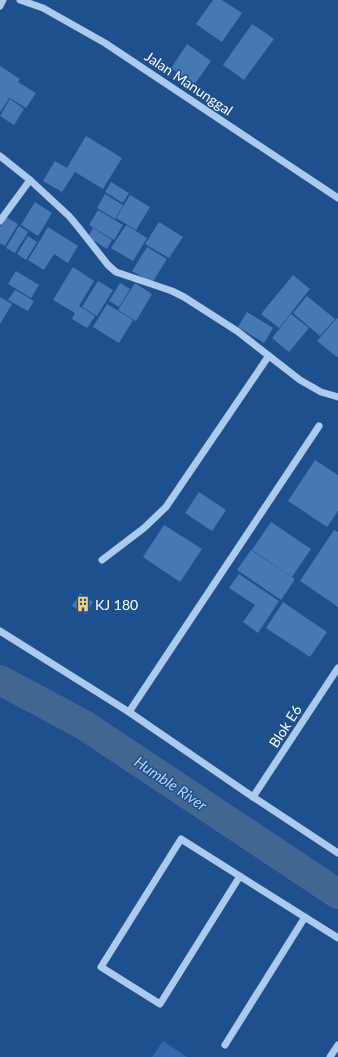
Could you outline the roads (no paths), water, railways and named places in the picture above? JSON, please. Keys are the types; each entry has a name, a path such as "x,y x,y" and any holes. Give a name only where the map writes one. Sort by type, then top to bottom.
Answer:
{"street":[{"path":"0,6 2,0"},
{"name":"Jalan Manunggal","path":"20,0 43,8 105,43 338,198"},
{"path":"0,156 30,180 69,216 108,265 116,272 172,291 184,297 237,331 268,357 300,380 321,392 338,397"},
{"path":"0,221 30,180"},
{"path":"102,560 144,528 166,507 268,357"},
{"path":"129,712 319,426"},
{"path":"0,631 129,712 338,853"},
{"name":"Blok E6","path":"253,797 338,668"},
{"path":"240,876 160,1004 101,967 181,839 240,876 338,938"},
{"path":"225,1045 305,917"},
{"path":"330,1057 338,1045"}],"waterway":[{"name":"Humble River","path":"0,680 84,725 338,894"}],"place":[{"name":"KJ 180","path":"83,604"}]}
